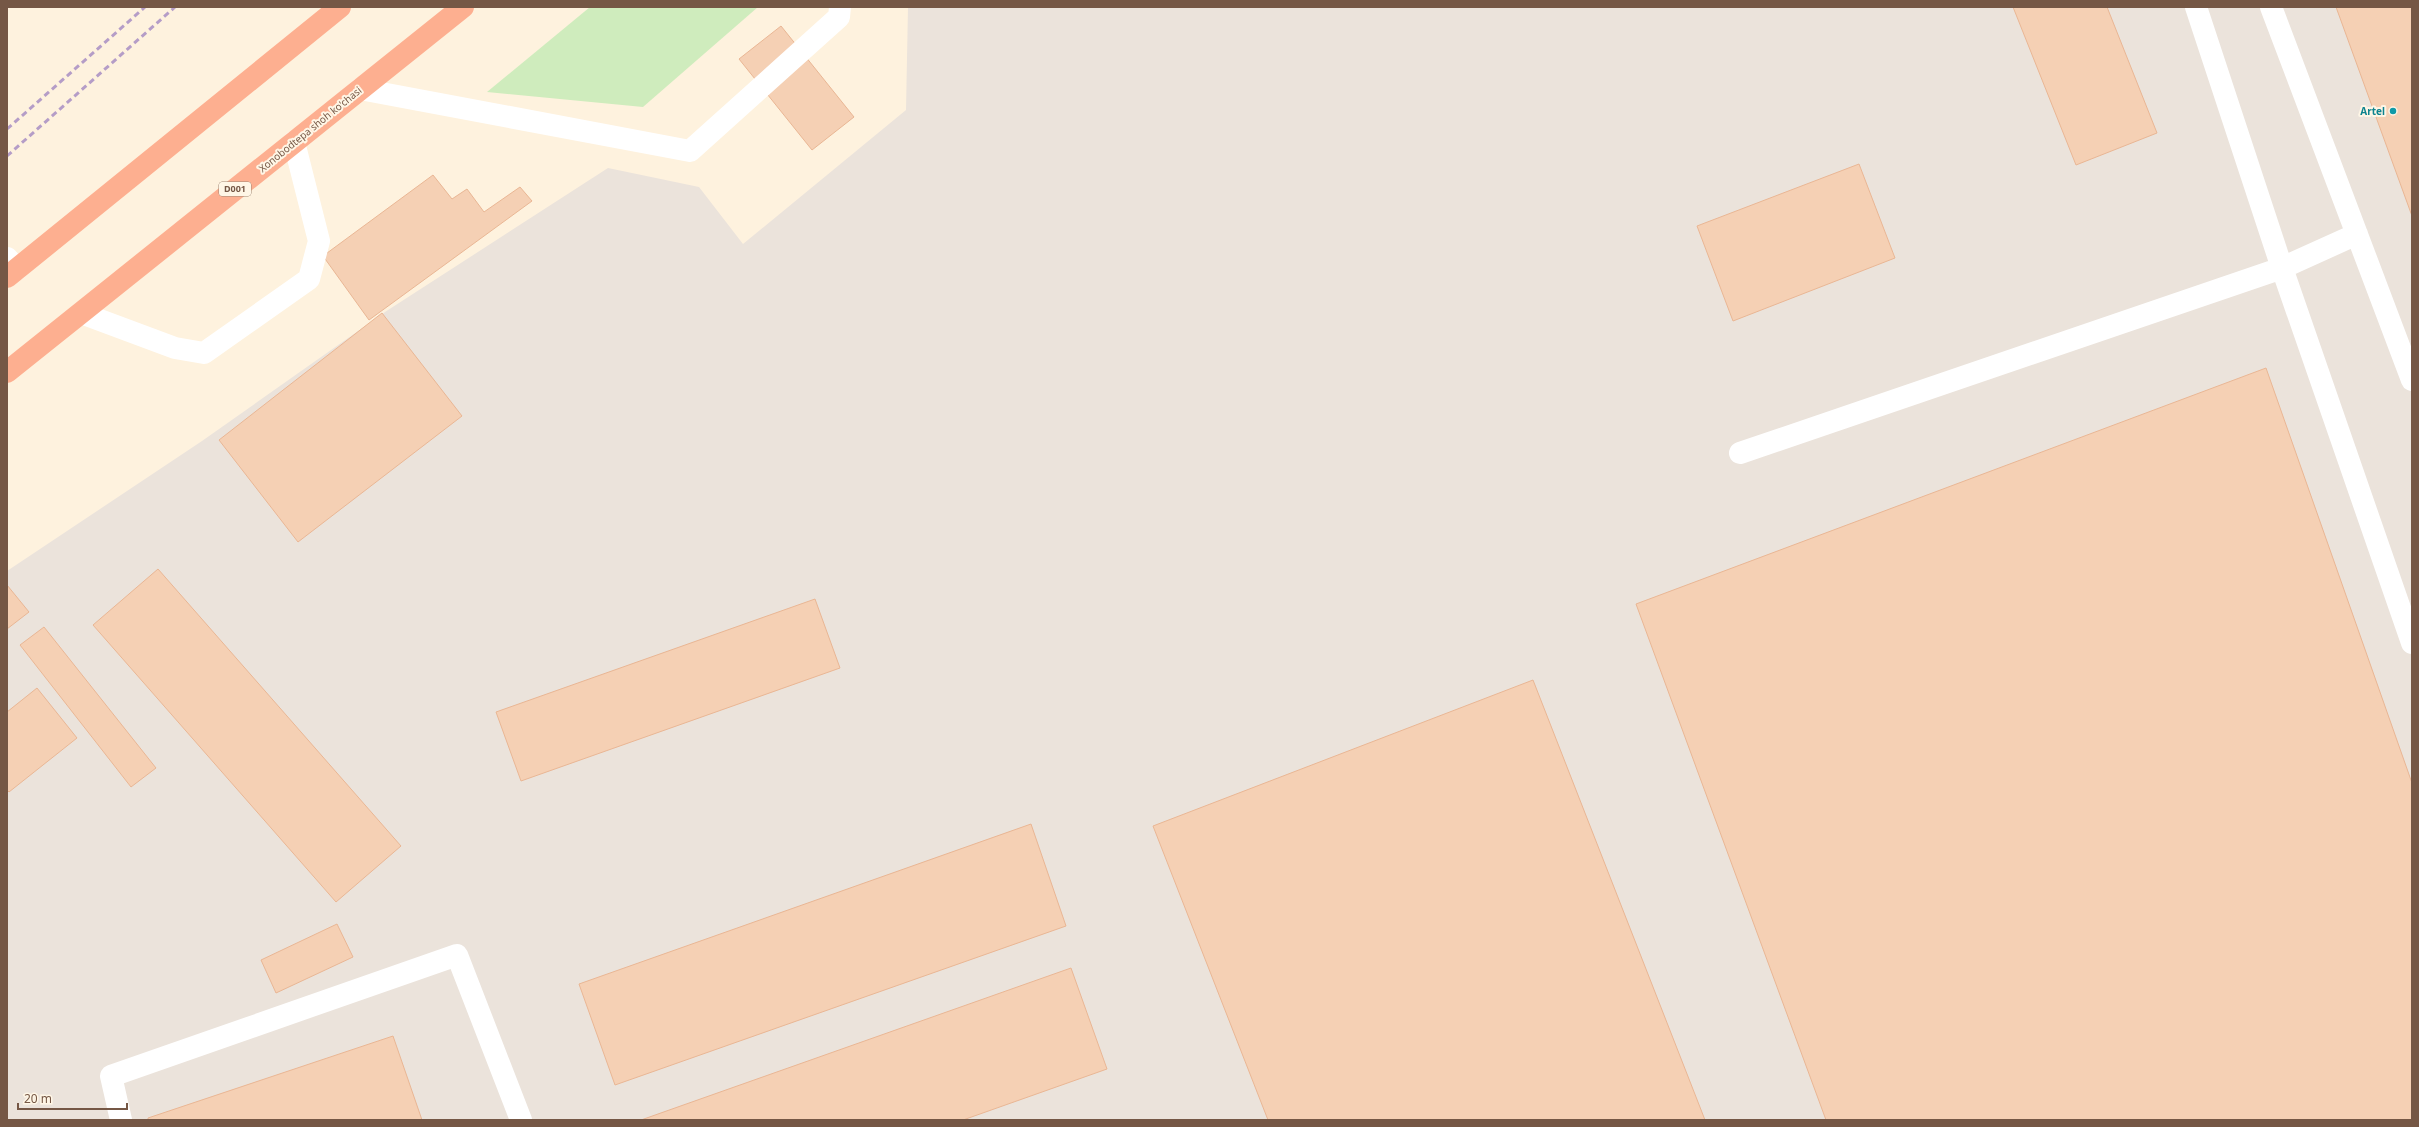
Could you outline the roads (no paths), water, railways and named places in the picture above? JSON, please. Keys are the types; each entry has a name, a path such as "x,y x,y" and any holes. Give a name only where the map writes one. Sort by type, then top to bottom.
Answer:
{"highway":[{"name":"Xonobodtepa shoh ko'chasi","path":"7,372 462,7"},
{"path":"10,268 335,8"}],"lane":[{"path":"360,89 690,151 839,17 840,7"},
{"path":"2196,7 2282,268 2412,643"},
{"path":"2271,7 2412,380"},
{"path":"81,313 175,348 204,353 309,279 319,241 294,142"},
{"path":"1740,453 2282,268 2357,234"},
{"path":"121,1120 111,1076 457,955 520,1120"}],"railway":[{"path":"7,129 145,7"},
{"path":"7,156 175,7"}],"place":[{"name":"Artel","path":"2393,111"}]}
